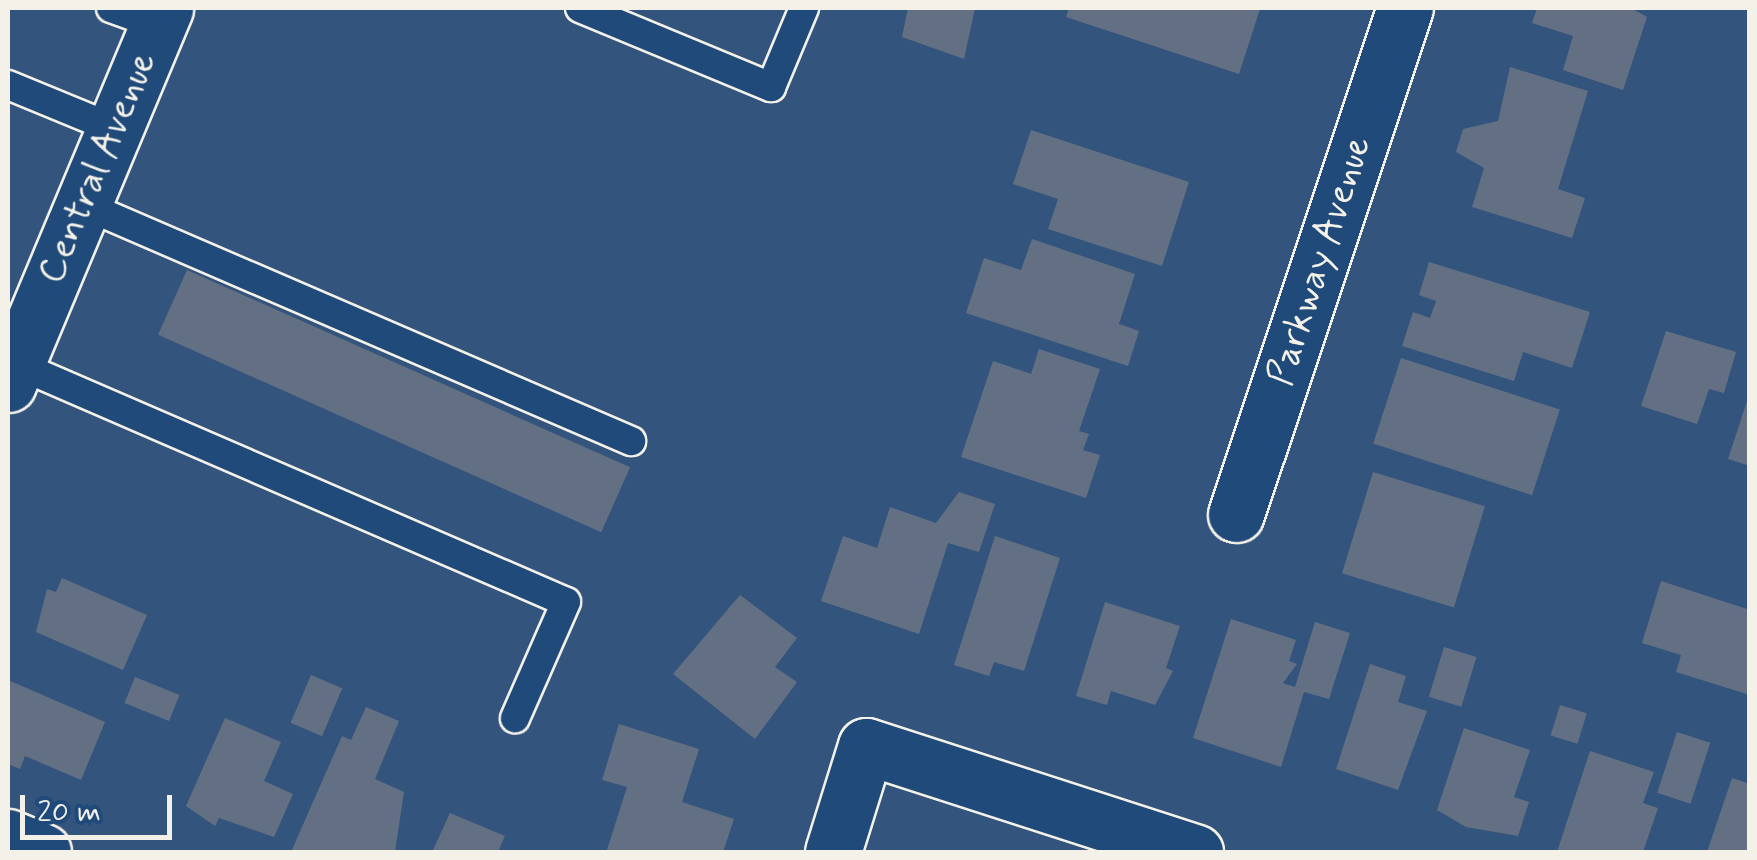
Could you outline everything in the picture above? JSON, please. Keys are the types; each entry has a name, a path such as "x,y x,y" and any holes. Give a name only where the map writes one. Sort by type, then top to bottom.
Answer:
{"street":[{"name":"Parkway Avenue","path":"1236,514 1405,8"},
{"name":"Central Avenue","path":"12,374 23,304 84,205 115,130 145,13"},
{"path":"833,852 866,746 1195,852"},
{"path":"8,837 43,852"}],"lane":[{"path":"580,8 771,87 804,8"},
{"path":"8,85 115,130"},
{"path":"84,205 630,442"},
{"path":"12,374 566,602 514,718"}],"building":[{"path":"908,8 975,8 964,59 902,37"},
{"path":"1069,8 1260,9 1239,74 1066,17"},
{"path":"1537,8 1631,8 1647,17 1623,90 1563,70 1573,36 1532,23"},
{"path":"1510,67 1588,91 1558,189 1585,198 1572,238 1472,207 1484,168 1456,152 1463,129 1498,121"},
{"path":"1031,130 1189,182 1162,266 1048,229 1058,199 1013,184"},
{"path":"1032,239 1135,274 1119,324 1139,331 1128,366 966,313 984,258 1021,270"},
{"path":"1429,262 1590,312 1572,368 1523,352 1514,381 1402,346 1413,312 1430,318 1436,301 1419,295"},
{"path":"187,270 630,467 601,532 158,335"},
{"path":"1666,331 1736,352 1724,393 1709,389 1697,424 1641,406"},
{"path":"1039,349 1100,369 1079,431 1089,434 1083,450 1100,455 1086,498 961,457 993,361 1031,374"},
{"path":"1401,358 1560,410 1532,495 1373,444"},
{"path":"1750,396 1750,466 1728,459"},
{"path":"1373,472 1485,506 1454,608 1342,573"},
{"path":"959,492 995,504 979,552 948,543 919,634 821,601 843,536 877,548 890,507 936,523"},
{"path":"995,536 1060,558 1024,671 994,662 989,676 954,665"},
{"path":"62,578 147,615 123,670 36,632 47,589 56,592"},
{"path":"1661,581 1750,610 1750,695 1676,672 1681,655 1642,643"},
{"path":"740,595 797,638 775,667 797,682 755,739 673,674"},
{"path":"1105,602 1180,626 1166,668 1173,671 1155,705 1111,691 1107,705 1076,696"},
{"path":"1231,619 1296,640 1289,661 1297,664 1283,683 1295,687 1315,622 1350,633 1329,699 1304,692 1281,767 1193,738"},
{"path":"1444,647 1477,657 1461,707 1429,697"},
{"path":"1370,664 1406,676 1398,702 1427,711 1398,790 1336,769"},
{"path":"311,675 342,688 322,736 291,723"},
{"path":"135,677 180,695 169,721 125,703"},
{"path":"8,680 105,722 81,780 25,756 20,769 8,764"},
{"path":"1560,705 1587,713 1577,744 1551,736"},
{"path":"366,707 399,721 375,779 404,792 395,852 291,852 342,736 351,740"},
{"path":"225,718 281,742 264,781 293,794 274,837 219,818 215,826 186,806"},
{"path":"619,724 699,749 682,802 734,819 723,852 607,850 627,787 602,780"},
{"path":"1464,728 1530,750 1514,797 1529,802 1518,836 1466,827 1437,810"},
{"path":"1677,732 1710,743 1691,804 1657,793"},
{"path":"1590,751 1654,772 1643,803 1658,808 1643,852 1557,852"},
{"path":"1732,778 1750,784 1750,852 1707,852"},
{"path":"450,813 505,836 498,852 432,852"}]}
